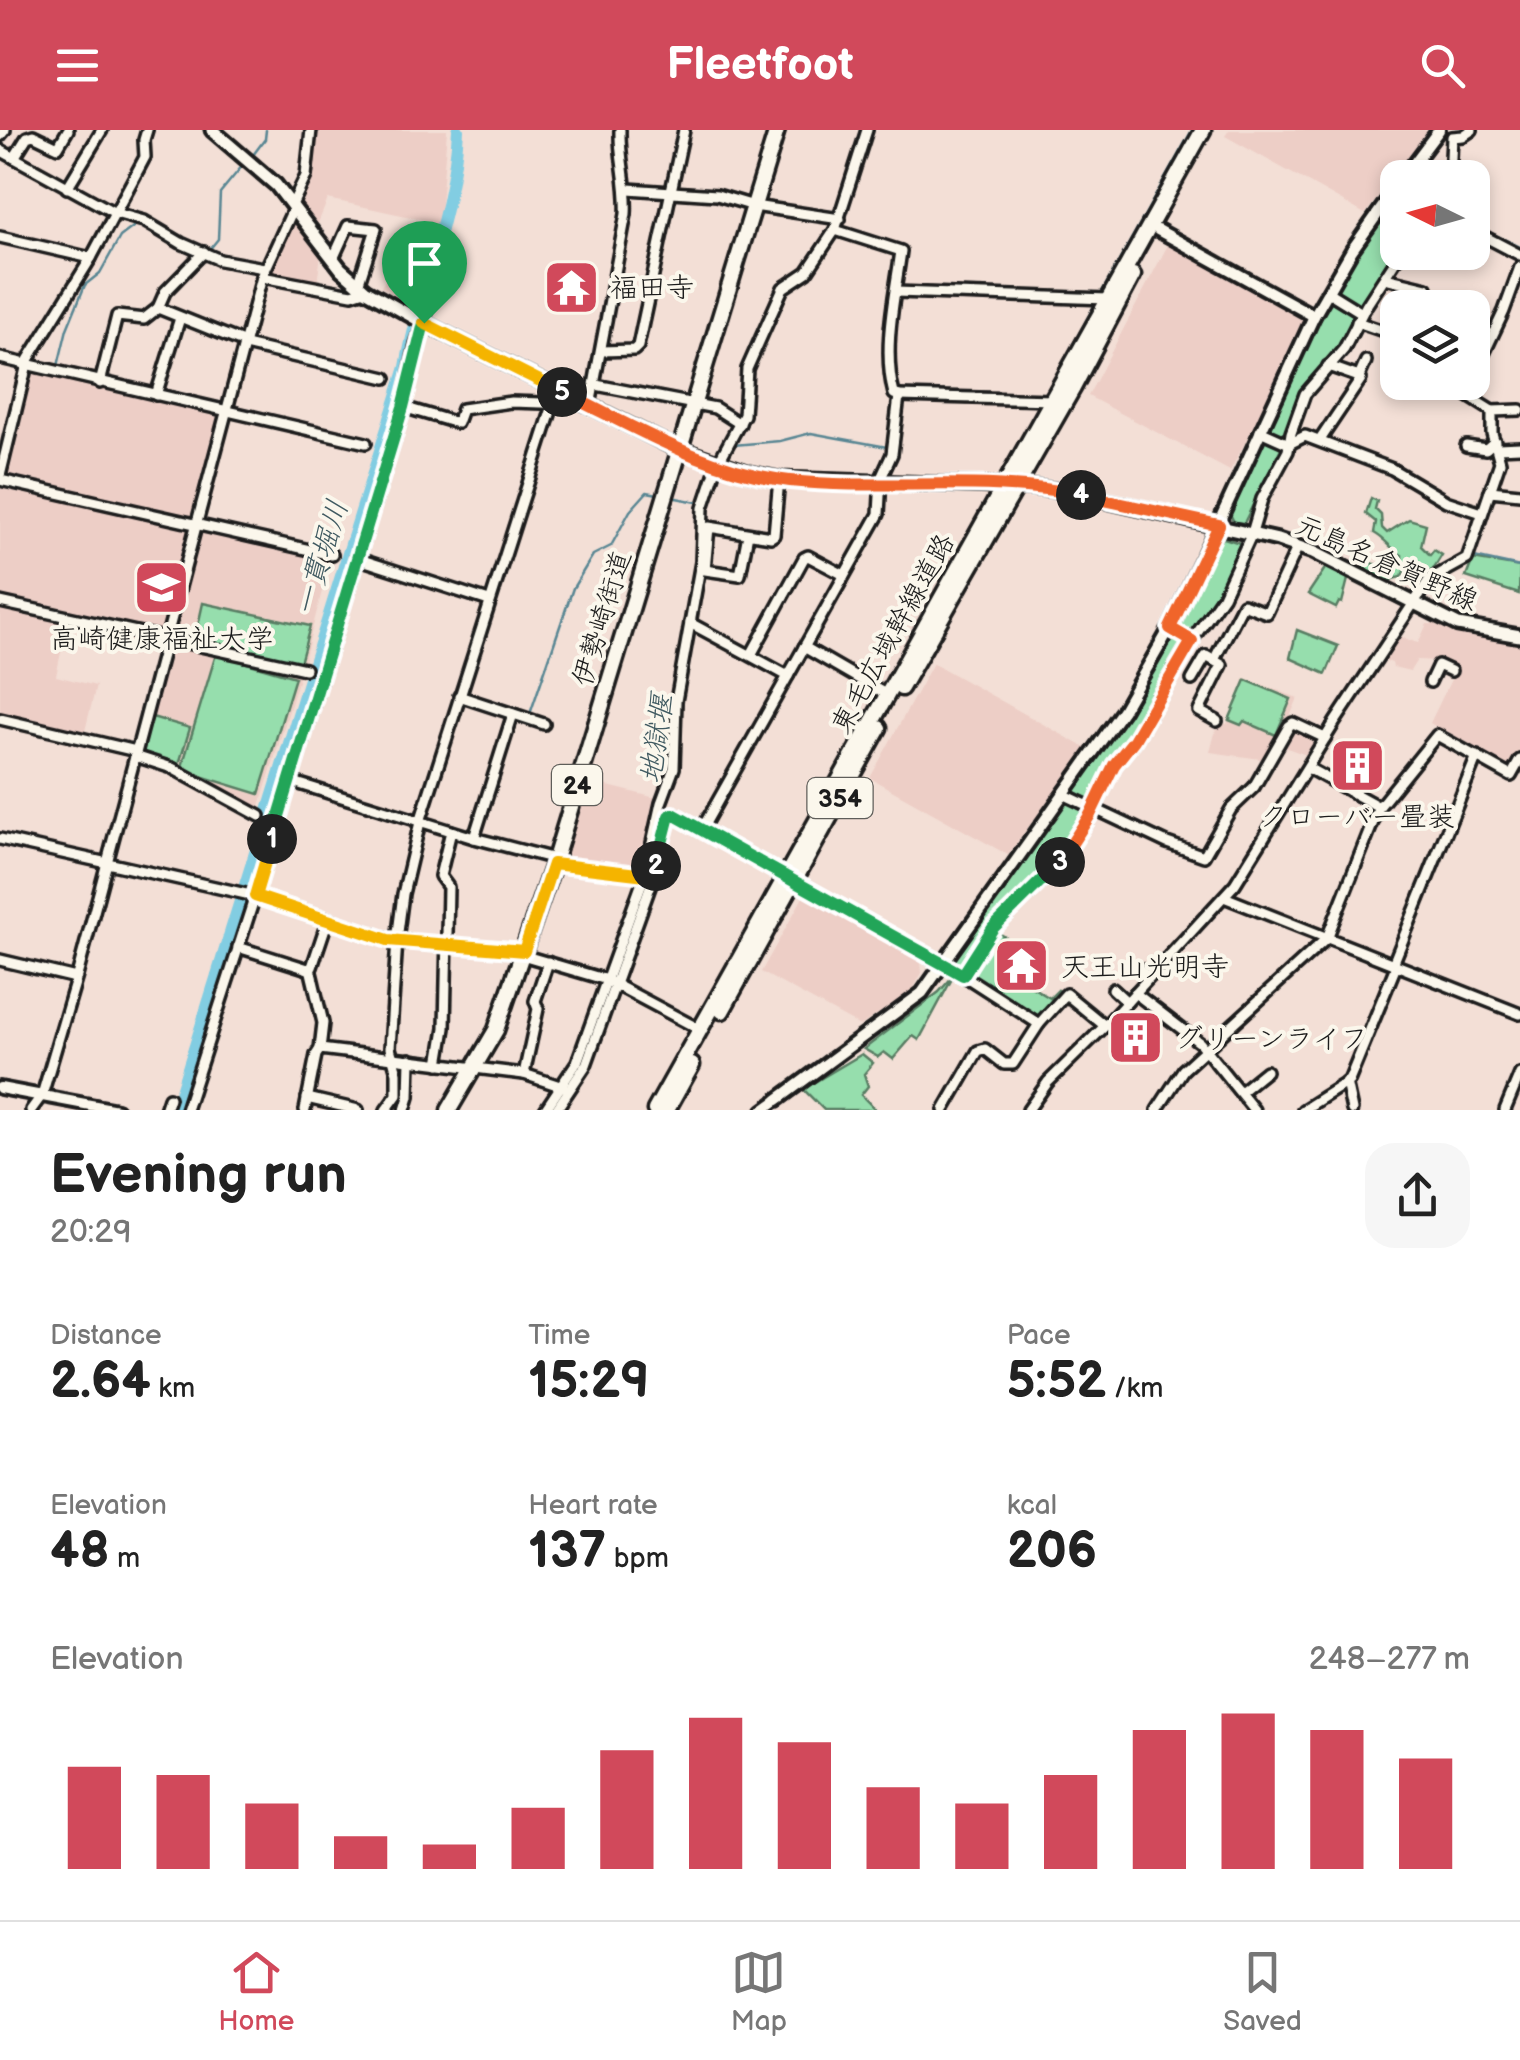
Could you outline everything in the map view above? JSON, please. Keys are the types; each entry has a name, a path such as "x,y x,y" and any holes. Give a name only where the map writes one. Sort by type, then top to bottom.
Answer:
{"main road":[{"name":"元島名倉賀野線","path":"212,130 264,173 361,288 409,316 678,449 779,479 1062,491 1219,525 1298,546 1458,625 1520,636"},
{"name":"伊勢崎街道","path":"449,1110 496,1030 554,862 777,130"},
{"name":"東毛広域幹線道路","path":"655,1110 1009,487 1203,130"},
{"name":"東毛広域幹線道路","path":"667,1110 887,695 1009,487 1073,388 1214,130"}],"street":[{"path":"0,136 5,130"},
{"path":"14,158 27,137 33,135 58,146 68,130"},
{"path":"67,188 102,130"},
{"path":"30,1110 42,1095 76,978 263,273 306,176 311,130"},
{"path":"403,407 457,423 462,409 511,402 584,403 596,385 605,310 628,189 619,147 620,130"},
{"path":"602,351 634,350 638,346 684,130"},
{"path":"748,534 740,575 705,570 704,500 718,463 744,415 746,370 779,295 807,272 835,230 867,130"},
{"path":"1416,160 1439,130"},
{"path":"1451,160 1452,137 1472,130"},
{"path":"143,132 146,156 91,258 26,364 0,478 332,555"},
{"path":"0,150 116,213 144,221 220,260 352,294 361,288 376,230 348,226 333,258"},
{"path":"628,189 717,195 754,206 840,219"},
{"path":"763,1110 922,993 1123,710 1170,628 1314,316 1380,210"},
{"path":"835,230 902,252 890,369 894,394 1053,400"},
{"path":"1158,230 1314,316"},
{"path":"0,237 91,258"},
{"path":"1490,239 1520,255"},
{"path":"100,383 117,316 141,320 158,308 166,292 204,252"},
{"path":"186,1110 290,782 403,407 423,323 445,260"},
{"path":"1490,342 1520,267"},
{"path":"963,975 993,928 1061,861 1114,765 1134,740 1223,596 1252,533 1262,498 1290,444 1305,394 1344,348 1390,270"},
{"path":"1385,278 1427,288"},
{"path":"896,292 1108,299"},
{"path":"1328,292 1380,327"},
{"path":"158,308 245,344 386,378"},
{"path":"156,395 180,318"},
{"path":"0,358 366,443"},
{"path":"1328,366 1359,377 1366,361"},
{"path":"1320,440 1362,379"},
{"path":"596,385 721,410 740,424"},
{"path":"702,829 877,520 881,483 892,454 899,396"},
{"path":"1474,400 1492,411 1520,410"},
{"path":"386,1110 397,1095 397,1072 390,1057 396,940 420,822 554,405"},
{"path":"1034,1108 1048,1082 1224,896 1429,580 1467,559 1500,462 1492,411"},
{"path":"1260,431 1290,444"},
{"path":"1290,444 1305,436 1320,440 1392,469 1446,501 1482,513"},
{"path":"1466,446 1520,447"},
{"path":"649,875 661,803 674,768 676,700 706,536 709,527 774,535 779,479"},
{"path":"1490,490 1520,494"},
{"path":"1223,596 1267,613 1298,546"},
{"path":"751,655 804,558 808,556 844,574"},
{"path":"356,558 489,601"},
{"path":"0,602 305,669"},
{"path":"1214,660 1243,604"},
{"path":"690,623 788,676"},
{"path":"1170,628 1192,641"},
{"path":"804,647 887,695"},
{"path":"1192,680 1206,656 1222,665 1198,711 1216,720"},
{"path":"1430,682 1438,665 1451,671"},
{"path":"459,696 544,724"},
{"path":"474,838 514,714"},
{"path":"0,720 136,753 260,816"},
{"path":"1063,794 1204,856 1231,809 1254,788 1288,726 1301,725 1326,738"},
{"path":"1162,1109 1183,1070 1327,938 1379,806 1437,735 1511,776 1520,760"},
{"path":"1352,1110 1346,1082 1477,756"},
{"path":"1308,768 1379,806"},
{"path":"290,782 554,862 649,875"},
{"path":"545,1110 586,1065 611,982 669,816 673,814 963,975 1040,1024"},
{"path":"439,1064 445,1028 448,888 440,876 452,832"},
{"path":"0,839 254,896 388,940 523,953 611,982 701,1030"},
{"path":"1224,896 1520,1014"},
{"path":"305,1110 323,1024 310,968 328,919"},
{"path":"238,947 310,968"},
{"path":"0,960 76,978"},
{"path":"524,1074 538,1009 534,1002 548,962"},
{"path":"1133,968 1149,977"},
{"path":"1113,988 1206,1049 1254,1110"},
{"path":"945,1110 978,1051 985,1050 1004,1064 1013,1064 1066,994 1105,1026"},
{"path":"320,1050 524,1074 566,1088"},
{"path":"405,1110 410,1060"},
{"path":"1240,1092 1266,1071"},
{"path":"1505,1110 1520,1074"},
{"path":"1303,1110 1346,1082"},
{"path":"0,1088 117,1110"},
{"path":"556,1110 566,1088"},
{"path":"165,1110 169,1098"},
{"path":"308,1098 358,1110"}],"shaded area":[{"path":"313,130 447,130 440,217 407,310 397,304 397,296 381,287 410,237 429,221 328,199 316,228 296,202"},
{"path":"1229,130 1428,130 1406,160 1380,160 1380,194 1365,214 1225,136"},
{"path":"292,215 321,254 317,284 265,274"},
{"path":"1170,241 1310,319 1230,471 1088,396"},
{"name":"高崎健康福祉大学","path":"28,367 223,413 194,525 330,560 258,812 140,754 171,636 69,614 56,676 96,686 84,735 0,716 0,491"},
{"path":"1434,619 1462,631 1520,640 1520,752 1509,772 1430,723 1456,669 1438,661 1417,660 1410,671 1383,660 1398,636 1418,643 1427,624"},
{"path":"933,663 1086,748 1008,855 870,778"},
{"path":"1245,678 1298,698 1289,727 1320,739 1309,756 1276,744 1268,760 1210,752 1218,722 1227,724"},
{"path":"584,780 660,799 644,870 562,861"},
{"path":"803,897 921,962 922,973 912,991 860,1026 761,972"}],"green space":[{"path":"1380,217 1380,270 1383,270 1359,305 1335,293 1334,287"},
{"path":"1332,299 1355,312 1341,346 1302,389 1284,437 1268,432 1315,321"},
{"path":"1265,438 1281,448 1244,523 1234,522 1230,514"},
{"path":"1371,498 1377,501 1375,509 1387,533 1409,519 1426,524 1421,546 1430,555 1434,550 1442,555 1429,576 1415,569 1410,561 1401,577 1392,579 1385,588 1359,574 1366,562 1393,569 1402,561 1402,555 1374,533 1376,522 1366,514"},
{"path":"1224,538 1240,543 1221,586 1194,632 1177,629 1176,622 1216,542"},
{"path":"1473,559 1520,567 1519,594 1466,577"},
{"path":"1328,564 1349,575 1342,603 1336,608 1308,594"},
{"path":"203,603 310,626 300,663 195,639"},
{"path":"1297,630 1338,646 1326,674 1290,658"},
{"path":"1173,634 1184,641 1088,803 1071,795"},
{"path":"216,654 295,677 259,794 181,770"},
{"path":"1246,680 1291,699 1276,735 1244,721 1241,725 1229,720"},
{"path":"152,717 190,728 179,764 141,752"},
{"path":"1067,801 1085,813 1055,860 1022,898 989,925 961,969 948,964 1061,804"},
{"path":"996,931 1011,941 1000,968 1050,998 1058,990 1062,993 1039,1019 969,975"},
{"path":"954,975 919,1040 913,1036 893,1059 884,1052 878,1057 864,1049 939,992"},
{"path":"862,1054 873,1063 864,1074 868,1086 861,1095 876,1110 824,1110 803,1089"}],"waterway":[{"path":"253,155 265,139 266,130"},
{"name":"一貫堀川","path":"175,1110 406,367 450,190 458,130"},
{"path":"1099,297 1192,130"},
{"path":"209,250 218,239 220,193 243,165"},
{"path":"33,361 58,366 67,329 85,285 100,273 120,237 137,224"},
{"path":"1490,233 1520,247"},
{"name":"地獄堰","path":"785,294 806,278"},
{"path":"906,392 1046,394 1095,304"},
{"name":"地獄堰","path":"763,344 778,310"},
{"path":"733,445 780,441 811,433 887,447"},
{"path":"527,715 573,588 593,555 611,546 630,511 647,492 658,494"},
{"path":"671,497 702,503"},
{"path":"1474,557 1520,567"},
{"path":"1437,731 1503,767"},
{"path":"1392,953 1468,764"},
{"path":"1368,845 1394,795"},
{"name":"地獄堰","path":"612,978 618,962"},
{"name":"地獄堰","path":"600,1011 609,986"},
{"path":"1460,995 1520,1019"},
{"path":"392,1109 400,1096"},
{"name":"地獄堰","path":"550,1110 558,1099"}],"place":[{"name":"福田寺","path":"571,287"},
{"name":"高崎健康福祉大学","path":"162,587"},
{"name":"クローバー畳装","path":"1357,765"},
{"name":"天王山光明寺","path":"1022,966"},
{"name":"グリーンライフ","path":"1136,1038"}],"route":[{"path":"424,323 664,443 750,473 793,481 1028,487 1219,525 1170,628 1192,641 1134,740 1114,765 1090,815 1061,861 993,928 963,975 673,814 669,816 654,876 553,864 524,951 388,940 255,896 403,407 424,323"}]}
